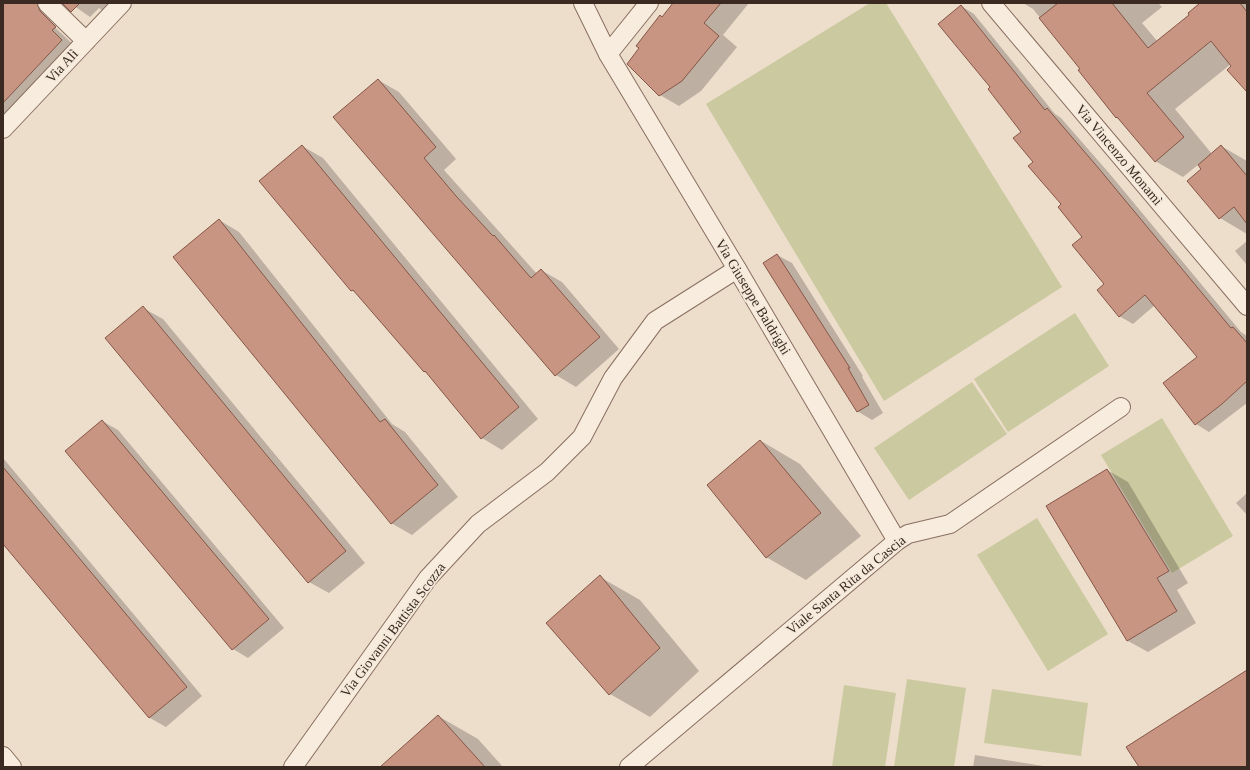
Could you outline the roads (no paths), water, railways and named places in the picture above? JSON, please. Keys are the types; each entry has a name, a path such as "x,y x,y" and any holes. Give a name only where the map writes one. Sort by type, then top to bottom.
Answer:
{"street":[{"path":"47,3 86,41"},
{"name":"Via Alì","path":"3,128 122,3"},
{"name":"Via Giuseppe Baldrighi","path":"583,3 608,54 737,269 897,541"},
{"path":"608,54 649,3"},
{"name":"Via Vincenzo Monamì","path":"991,3 1247,306"},
{"name":"Via Giovanni Battista Scozza","path":"292,767 428,578 478,524 547,472 582,437 612,378 655,321 737,269"},
{"name":"Viale Santa Rita da Cascia","path":"629,767 897,541 908,534 950,524 1121,407"},
{"path":"3,756 12,767"}]}
